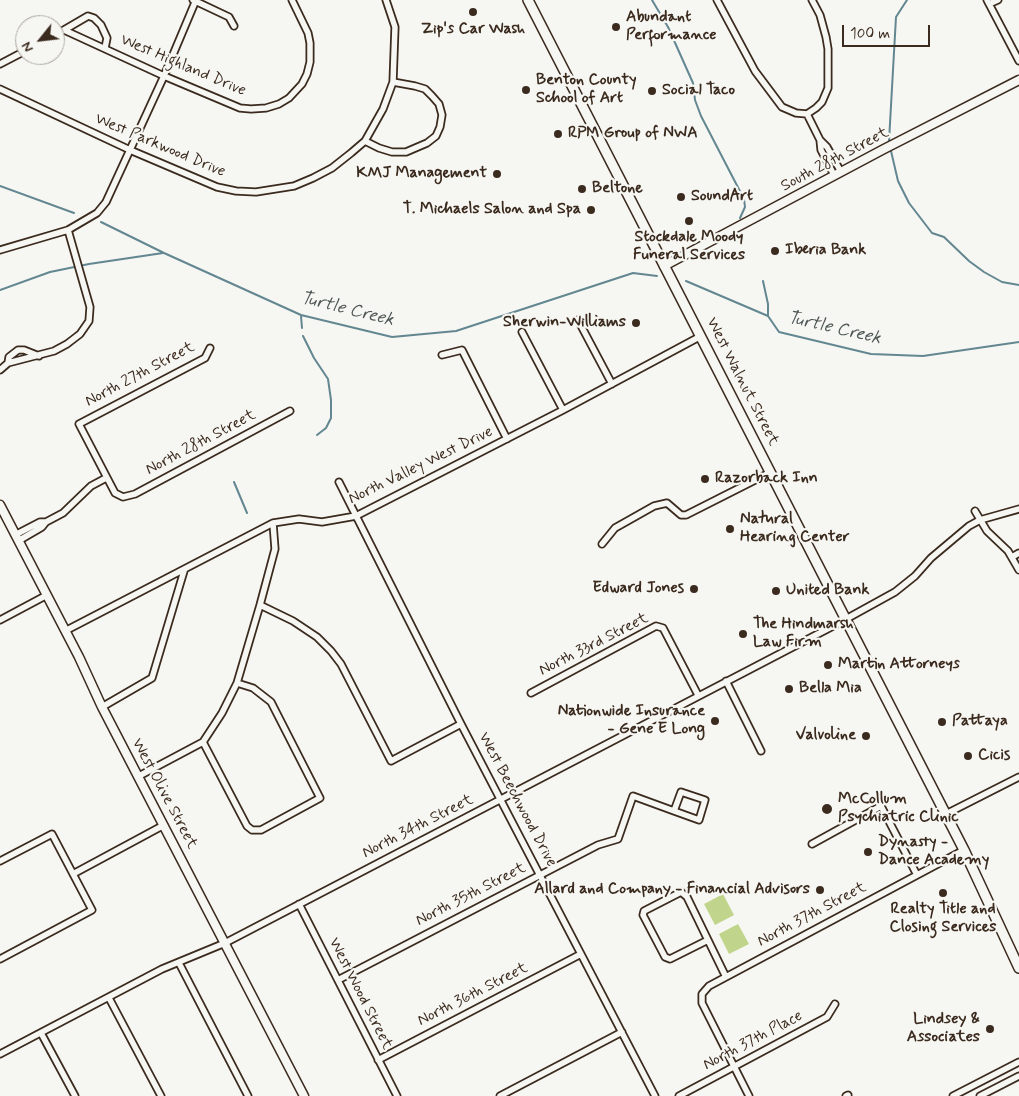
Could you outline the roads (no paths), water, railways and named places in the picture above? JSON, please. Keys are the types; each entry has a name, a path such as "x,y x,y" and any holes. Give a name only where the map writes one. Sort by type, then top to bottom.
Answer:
{"main road":[{"name":"West Walnut Street","path":"528,0 946,814 1019,968"},
{"name":"South 28th Street","path":"664,266 1019,80"},
{"name":"West Olive Street","path":"0,505 65,630 102,707 304,1096"}],"street":[{"name":"West Highland Drive","path":"65,30 164,76 240,108 251,110 266,108 279,104 289,98 302,84 308,74 310,43 308,33 292,0"},
{"name":"West Parkwood Drive","path":"0,89 130,150 217,186 236,191 256,192 294,186 332,168 365,141 383,109 393,82 395,27 386,0"},
{"path":"717,0 755,71 782,107 796,113 807,114 822,102 828,88 828,49 826,37 820,16 812,0"},
{"path":"998,0 988,2 1019,61"},
{"path":"0,250 68,230 96,213 106,202 164,76 195,1 229,17 234,26"},
{"name":"West Highland Drive","path":"65,29 88,16 94,18 101,24 108,38 106,48"},
{"path":"0,64 15,56"},
{"path":"365,141 392,152 406,152 427,143 436,136 442,114 439,104 425,89 393,82"},
{"path":"807,114 820,140 827,147 837,174"},
{"path":"0,370 8,363 39,356 67,344 80,334 89,321 90,307 68,230"},
{"path":"578,320 612,384"},
{"path":"522,332 564,410"},
{"name":"North Valley West Drive","path":"65,630 273,524 299,519 322,522 356,516 564,410 701,336"},
{"name":"North 27th Street","path":"106,478 79,424 205,358 210,348"},
{"path":"8,363 9,357 18,350 32,351 39,356"},
{"path":"442,354 462,350 507,439"},
{"name":"North 28th Street","path":"106,478 114,494 123,497 135,494 290,411"},
{"path":"602,544 615,528 654,506 667,503 681,515 686,515 771,472"},
{"path":"17,538 42,527 46,522 63,513 91,486 106,478"},
{"name":"West Beechwood Drive","path":"339,482 461,724 655,1096"},
{"name":"North 34th Street","path":"0,1054 162,969 225,943 846,619 895,592 969,526 980,520 1019,509"},
{"path":"975,511 987,531 1003,545 1019,570"},
{"path":"139,776 203,742 222,713 237,683 260,605 275,548 273,524"},
{"path":"1012,557 1019,553"},
{"path":"102,707 152,678 184,570"},
{"path":"0,620 47,596"},
{"path":"260,605 293,620 317,637 331,651 341,664 391,761 461,724"},
{"name":"North 33rd Street","path":"531,692 656,626 663,628 698,695"},
{"path":"726,681 761,751"},
{"path":"203,742 247,826 252,830 261,830 320,798 271,702 253,688 237,683"},
{"path":"946,814 1019,777"},
{"name":"North 35th Street","path":"338,980 598,845 618,839 633,796 674,811 699,820 705,800 681,792 674,811"},
{"path":"812,844 881,806 917,875"},
{"path":"73,874 164,825"},
{"path":"0,861 52,834 92,910 0,959"},
{"name":"North 37th Street","path":"749,1096 702,1003 702,994 709,986 964,850"},
{"path":"708,940 670,959 665,957 643,915 644,911 681,892 687,897 708,940 726,977"},
{"name":"West Wood Street","path":"299,904 396,1096"},
{"name":"North 36th Street","path":"378,1060 582,954"},
{"path":"179,963 248,1096"},
{"path":"109,998 161,1096"},
{"name":"North 37th Place","path":"679,1096 827,1017 834,1004"},
{"path":"500,1096 622,1032"},
{"path":"41,1033 75,1096"},
{"path":"953,1096 1019,1062"},
{"path":"980,1096 1019,1076"}],"waterway":[{"path":"652,0 668,27 693,83 695,100 701,116 744,199 745,207 740,218"},
{"path":"889,141 896,17 907,0"},
{"path":"891,151 898,181 909,203 932,233 944,237 969,261 984,272 1002,282 1019,285"},
{"name":"Turtle Creek","path":"0,186 74,213"},
{"name":"Turtle Creek","path":"101,222 164,253 301,315 392,337 456,331 633,273 657,276"},
{"path":"0,290 50,272 163,253"},
{"name":"Turtle Creek","path":"686,281 768,316 779,332 871,354 923,356 1019,342"},
{"path":"763,281 768,304 768,316"},
{"path":"301,316 302,328"},
{"path":"303,336 314,358 328,379 331,400 331,418 326,428 317,435"},
{"path":"234,482 247,513"}],"place":[{"name":"Zip's Car Wash","path":"473,12"},
{"name":"Abundant Performance","path":"616,27"},
{"name":"Benton County School of Art","path":"526,90"},
{"name":"Social Taco","path":"652,91"},
{"name":"RPM Group of NWA","path":"558,134"},
{"name":"KMJ Management","path":"497,174"},
{"name":"Beltone","path":"582,189"},
{"name":"SoundArt","path":"681,197"},
{"name":"T. Michaels Salon and Spa","path":"591,210"},
{"name":"Stockdale Moody Funeral Services","path":"689,221"},
{"name":"Iberia Bank","path":"775,251"},
{"name":"Sherwin-Williams","path":"636,323"},
{"name":"Razorback Inn","path":"705,479"},
{"name":"Natural Hearing Center","path":"730,529"},
{"name":"Edward Jones","path":"694,589"},
{"name":"United Bank","path":"776,591"},
{"name":"The Hindmarsh Law Firm","path":"743,634"},
{"name":"Martin Attorneys","path":"828,665"},
{"name":"Bella Mia","path":"789,689"},
{"name":"Nationwide Insurance - Gene E Long","path":"715,721"},
{"name":"Pattaya","path":"942,722"},
{"name":"Valvoline","path":"866,736"},
{"name":"Cicis","path":"968,756"},
{"name":"McCollum Psychiatric Clinic","path":"827,809"},
{"name":"Dynasty - Dance Academy","path":"868,852"},
{"name":"Allard and Company - Financial Advisors","path":"820,890"},
{"name":"Realty Title and Closing Services","path":"943,893"},
{"name":"Lindsey & Associates","path":"990,1029"}]}
